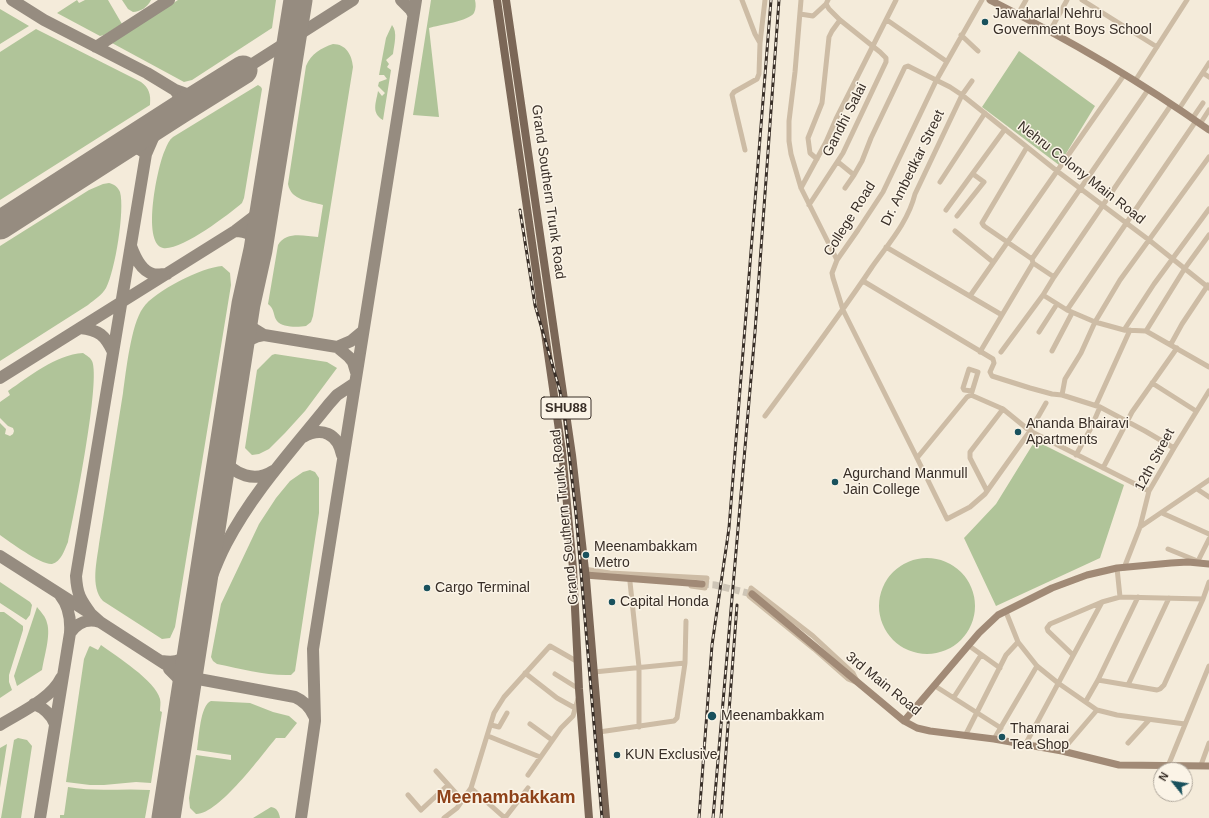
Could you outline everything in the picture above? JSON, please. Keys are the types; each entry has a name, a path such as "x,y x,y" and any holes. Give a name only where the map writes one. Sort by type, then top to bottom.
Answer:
{"main road":[{"name":"Grand Southern Trunk Road","path":"497,0 562,451 573,568 589,818"},
{"name":"Grand Southern Trunk Road","path":"506,0 565,398 585,574 606,818"}],"street":[{"path":"742,0 760,43"},
{"path":"745,150 732,94 757,79 759,74 760,43 765,0"},
{"path":"801,0 789,121 789,141 791,154 801,188 837,260"},
{"name":"Gandhi Salai","path":"801,188 818,159 836,119 896,0"},
{"name":"College Road","path":"982,0 946,61 883,192 837,260 832,274 843,310 947,519 970,507 987,491"},
{"path":"990,0 1050,31 1136,82 1197,120 1209,130"},
{"path":"1018,14 1026,0"},
{"path":"1050,31 1068,0"},
{"path":"1082,0 1157,47"},
{"path":"1136,82 1187,0"},
{"path":"800,14 813,16 827,2 829,9 840,20 873,46"},
{"path":"818,159 810,153 808,138 822,103 829,37 840,20"},
{"path":"887,20 946,61"},
{"path":"961,36 978,51"},
{"name":"Gandhi Salai","path":"809,205 838,162 886,62 886,58 873,46"},
{"path":"1179,109 1209,63"},
{"name":"Nehru Colony Main Road","path":"854,175 862,161 871,138 905,67 908,66 950,87 962,95 1102,206 1208,286"},
{"path":"1202,73 1209,77"},
{"path":"970,296 1124,75"},
{"name":"Dr. Ambedkar Street","path":"765,416 843,310 902,225 962,95 972,81"},
{"path":"980,352 1033,261 1080,188 1148,90"},
{"path":"1197,120 1203,103"},
{"path":"1001,352 1043,295 1172,105"},
{"path":"1067,310 1125,223 1197,120 1209,110"},
{"path":"940,182 985,113"},
{"path":"946,210 1005,129"},
{"path":"1027,147 982,223 984,226 1054,277"},
{"path":"1062,395 1065,379 1084,347 1095,322 1120,280 1209,157"},
{"path":"838,162 854,175 845,188"},
{"path":"957,216 984,182 973,174"},
{"path":"1124,330 1172,259 1209,209"},
{"path":"955,231 993,262"},
{"path":"1146,331 1185,268 1209,235"},
{"path":"886,247 1002,315"},
{"path":"863,281 994,361 990,372 992,376 1037,390 1062,395 1098,406 1174,448"},
{"path":"1170,344 1208,286"},
{"path":"1043,295 1072,313 1095,322 1124,330 1146,331 1209,367"},
{"path":"1039,332 1057,304"},
{"path":"1052,351 1072,313"},
{"path":"1076,455 1091,428 1098,406 1130,330"},
{"path":"1103,468 1127,421 1177,348"},
{"path":"1152,383 1196,411"},
{"name":"12th Street","path":"1120,597 1121,568 1140,527 1149,491 1209,390"},
{"path":"917,458 971,393 1003,409 1030,431 1149,491"},
{"path":"1003,409 971,449 969,454 987,491 1030,431 1046,404"},
{"path":"1140,527 1209,480"},
{"path":"1197,489 1209,497"},
{"path":"1162,513 1209,534"},
{"path":"1196,563 1209,540"},
{"path":"1168,549 1195,560 1196,563"},
{"path":"904,722 968,645 998,615 1052,588 1087,575 1121,568 1171,563 1209,564"},
{"path":"610,573 708,578 705,588 630,582 585,574 610,573"},
{"path":"585,574 702,584"},
{"path":"630,582 639,667 639,727"},
{"path":"1098,680 1157,690 1162,688 1209,582"},
{"path":"752,588 813,636 853,673 858,682 848,679 749,596 752,588"},
{"name":"3rd Main Road","path":"752,594 904,722 917,728 1062,750 1119,765 1153,766"},
{"path":"1073,655 1048,631 1048,625 1102,602 1120,597 1203,598"},
{"path":"1086,701 1098,680 1138,597"},
{"path":"1128,685 1169,598"},
{"path":"1025,745 1102,602"},
{"path":"1006,612 1018,642 1037,666 1058,684 1098,710 1117,715 1185,724"},
{"path":"599,732 674,721 677,718 685,663 686,621"},
{"path":"965,736 978,714 1009,651 1018,642"},
{"path":"968,645 1000,668"},
{"path":"444,818 457,808 471,788 494,713 504,696 550,646 578,662"},
{"path":"954,697 981,655"},
{"path":"594,672 685,663"},
{"path":"994,740 1037,666"},
{"path":"1170,762 1209,666"},
{"path":"525,673 557,698 575,708"},
{"path":"528,775 561,728 573,716 580,693 555,674"},
{"path":"935,686 1001,728"},
{"path":"1062,750 1098,710"},
{"path":"491,725 499,727 507,713"},
{"path":"1128,743 1149,720"},
{"path":"530,724 552,740"},
{"path":"488,736 540,757"},
{"path":"1201,765 1209,743"},
{"name":"3rd Main Road","path":"1193,765 1209,766"},
{"path":"436,771 462,800"},
{"path":"408,795 421,810 448,785"},
{"path":"471,788 506,818 528,788"}],"green space":[{"path":"77,0 79,3 85,0 108,0 122,24 100,36 57,13"},
{"path":"122,0 151,0 144,9 133,12 128,9"},
{"path":"178,0 276,0 272,28 192,80 184,82 112,43"},
{"path":"431,0 475,0 476,3 475,11 471,16 429,28 439,117 413,115"},
{"path":"0,9 29,26 0,44"},
{"path":"392,25 395,31 395,39 393,54 386,60 389,64 387,67 391,70 383,120 377,114 375,107 378,91 382,96 385,93 378,86 379,82 387,79 384,75 379,75 386,38"},
{"path":"36,29 141,82 149,92 150,105 0,200 0,52"},
{"path":"338,44 348,51 353,67 313,316 311,322 306,326 287,326 277,321 272,308 268,304 278,245 281,241 290,236 301,235 318,237 323,205 297,197 290,190 288,184 306,66 317,52 324,47"},
{"path":"1019,51 1095,106 1059,165 982,107"},
{"path":"258,85 262,89 242,203 216,223 192,238 181,244 163,248 156,243 153,233 152,218 155,186 162,158 168,143 173,137"},
{"path":"109,183 116,186 120,192 121,212 116,255 106,288 88,305 0,361 0,246 89,190"},
{"path":"222,266 230,273 231,285 175,627 170,638 162,639 103,601 99,595 95,581 99,544 127,361 135,325 143,308 149,301 157,294 192,275 214,267"},
{"path":"83,353 92,361 94,373 93,394 86,448 68,542 58,561 52,564 41,561 0,535 0,423 6,429 5,434 10,436 14,431 13,428 8,426 0,418 0,402 10,395 8,391 43,367 63,358"},
{"path":"275,354 327,362 337,368 305,411 285,433 269,449 259,454 252,455 245,448 257,370 272,355"},
{"path":"1040,443 1124,485 1100,558 996,606 964,538 996,504 1033,444"},
{"path":"310,470 315,472 319,478 319,513 295,671 291,675 282,675 254,672 217,664 211,657 221,604 259,524 276,498 290,481 303,472"},
{"path":"927,558 945,562 961,572 971,588 975,606 971,624 961,640 945,650 927,654 909,650 893,640 883,624 879,606 883,588 893,572 909,562"},
{"path":"0,582 30,602 32,605 30,615 26,620 0,603"},
{"path":"37,607 46,619 48,628 48,640 42,670 17,686 14,676"},
{"path":"0,612 4,612 23,626 23,630 9,675 9,682 12,690 0,698"},
{"path":"101,645 144,677 157,692 160,699 160,711 162,712 151,783 136,782 90,785 66,782 84,659 90,646 98,650"},
{"path":"211,701 250,703 273,712 289,716 297,723 285,738 276,738 239,783 216,805 205,812 196,814 190,808 189,798 196,755 231,760 231,755 197,750 202,715 207,704"},
{"path":"18,738 27,740 32,746 21,818 1,818 14,740"},
{"path":"7,744 0,788 0,748"},
{"path":"68,787 88,789 150,790 145,818 60,818 60,815 64,815"},
{"path":"271,807 275,808 280,818 253,818"}],"taxiway":[{"path":"12,0 44,20 147,73 175,90 189,95 206,94"},
{"path":"96,47 169,0"},
{"path":"243,70 353,0"},
{"path":"401,0 413,14"},
{"path":"301,818 315,721 313,649 416,0"},
{"path":"175,90 182,100 181,109"},
{"path":"91,614 80,596 76,576 146,154 156,131 165,119"},
{"path":"120,148 134,147 140,149 146,154"},
{"path":"0,378 235,231 256,215 266,201"},
{"path":"235,231 244,232 250,235 255,241 258,250"},
{"path":"131,246 137,259 145,270 153,274 167,274"},
{"path":"244,318 251,327 264,335"},
{"path":"80,328 92,330 101,334 113,352"},
{"path":"337,347 351,341 363,331"},
{"path":"240,349 250,339 264,335 337,347 353,362 356,372"},
{"path":"196,624 217,563 226,544 248,507 274,471 329,404 337,395 355,383"},
{"path":"303,437 317,432 328,434 337,442 342,455"},
{"path":"223,458 239,473 252,477 266,475 273,471"},
{"path":"0,556 91,614 100,622 165,664 193,678 295,697 301,700 311,710 314,716"},
{"path":"40,818 70,633 69,612 66,603 60,595"},
{"path":"70,633 76,626 83,622 100,622"},
{"path":"161,661 172,662 181,660 193,644"},
{"path":"169,669 179,679 184,697"},
{"path":"0,725 50,693 61,678"},
{"path":"34,704 47,712 55,724"}],"runway":[{"path":"166,818 246,304 258,250 298,0"},
{"path":"0,225 243,70"}],"tunnel":[{"path":"702,584 715,585 752,594"}],"railway":[{"path":"699,818 712,645 729,528 771,0"},
{"path":"713,818 755,332 779,0"},
{"path":"520,210 535,305 560,391 565,418 576,514 602,818"},
{"path":"721,818 737,605"}],"place":[{"name":"Jawaharlal Nehru Government Boys School","path":"985,22"},
{"name":"Ananda Bhairavi Apartments","path":"1018,432"},
{"name":"Agurchand Manmull Jain College","path":"835,482"},
{"name":"Meenambakkam Metro","path":"586,555"},
{"name":"Cargo Terminal","path":"427,588"},
{"name":"Capital Honda","path":"612,602"},
{"name":"Meenambakkam","path":"712,716"},
{"name":"Thamarai Tea Shop","path":"1002,737"},
{"name":"KUN Exclusive","path":"617,755"}],"district":[{"name":"Meenambakkam","path":"506,798"}]}
